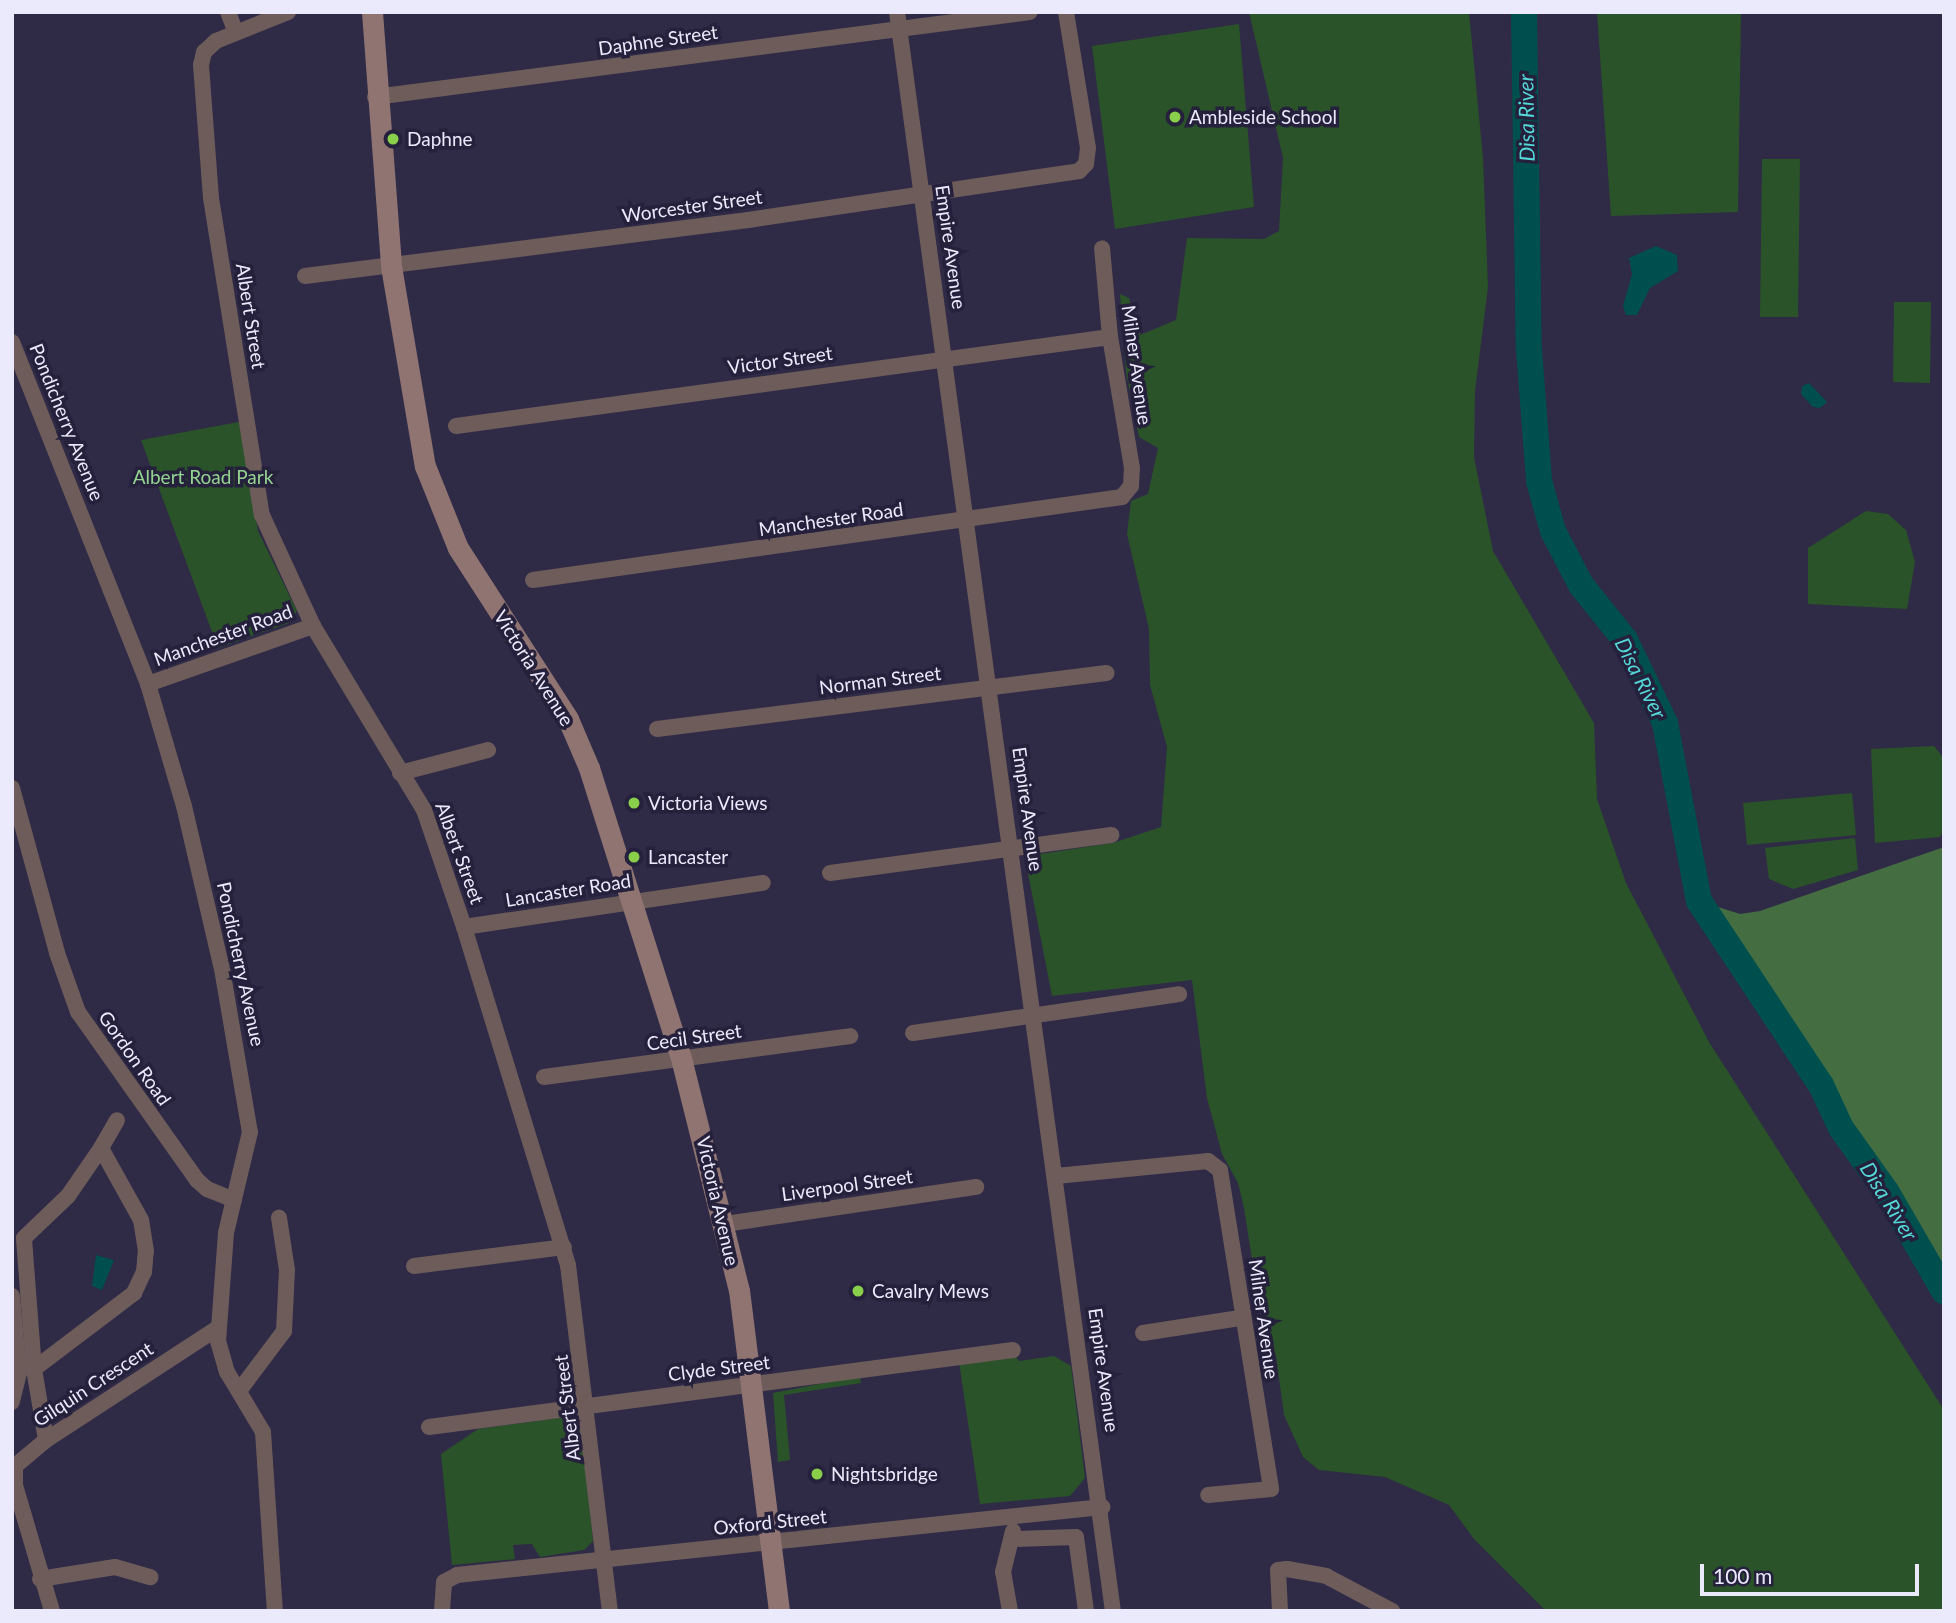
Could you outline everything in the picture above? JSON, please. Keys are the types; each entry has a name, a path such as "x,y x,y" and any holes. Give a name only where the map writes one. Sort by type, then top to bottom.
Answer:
{"street":[{"path":"228,12 236,33 288,12"},
{"name":"Victoria Avenue","path":"372,12 375,97 391,267 418,430 439,506 458,548 568,719 589,768 682,1062 725,1224 754,1385 779,1611"},
{"name":"Empire Avenue","path":"897,12 1102,1507 1113,1611"},
{"name":"Daphne Street","path":"375,97 900,31 1030,12"},
{"name":"Worcester Street","path":"305,276 391,267 922,195 1059,176 1084,168 1088,148 1066,12"},
{"name":"Albert Street","path":"236,33 204,52 211,198 262,515 313,626 424,810 464,927 564,1247 588,1405 610,1611"},
{"name":"Milner Avenue","path":"1102,247 1110,337 1132,468 1130,489"},
{"name":"Victor Street","path":"456,425 1110,337"},
{"name":"Pondicherry Avenue","path":"12,342 148,684 208,901 246,1091 250,1132 220,1270 218,1328 221,1355 239,1391 256,1415 267,1454 275,1611"},
{"name":"Manchester Road","path":"533,580 967,522 1107,500 1130,489"},
{"name":"Manchester Road","path":"148,684 313,626"},
{"name":"Norman Street","path":"657,729 1107,673"},
{"path":"400,773 488,750"},
{"name":"Gordon Road","path":"12,788 57,953 78,1012 197,1180 207,1189 234,1200"},
{"path":"830,873 1111,835"},
{"name":"Lancaster Road","path":"464,927 763,883"},
{"path":"913,1033 1179,994"},
{"name":"Cecil Street","path":"544,1077 682,1062 850,1036"},
{"path":"46,1440 34,1369 24,1238 61,1204 101,1148 117,1120"},
{"path":"34,1369 134,1293 144,1272 141,1220 101,1148"},
{"name":"Milner Avenue","path":"1056,1176 1208,1161 1218,1166 1223,1177 1240,1318 1271,1489 1208,1495"},
{"name":"Liverpool Street","path":"725,1224 976,1186"},
{"path":"239,1391 284,1331 287,1270 279,1218"},
{"path":"414,1266 564,1247"},
{"path":"12,1296 19,1373 12,1402"},
{"path":"1143,1333 1240,1318"},
{"name":"Gilquin Crescent","path":"52,1611 40,1579 15,1485 14,1464 46,1440 218,1328"},
{"name":"Clyde Street","path":"429,1427 1013,1350"},
{"name":"Oxford Street","path":"442,1611 444,1582 457,1575 1102,1507"},
{"path":"1010,1611 1003,1572 1014,1539 1012,1518"},
{"path":"1014,1539 1076,1537 1086,1611"},
{"path":"40,1579 116,1567 151,1577"},
{"path":"1280,1611 1278,1570 1316,1572 1392,1611"}],"green space":[{"path":"1249,12 1469,12 1483,158 1488,287 1475,391 1474,457 1493,551 1594,723 1597,799 1626,883 1709,1042 1944,1410 1944,1611 1546,1611 1474,1539 1449,1505 1385,1477 1319,1470 1303,1457 1284,1415 1276,1356 1259,1303 1238,1183 1222,1154 1207,1098 1192,980 1052,996 1026,863 1040,854 1113,843 1161,827 1167,747 1150,685 1149,629 1127,534 1131,501 1148,494 1158,448 1139,437 1126,372 1120,294 1129,298 1140,335 1176,320 1187,238 1264,239 1279,231 1283,158"},
{"path":"1597,12 1741,12 1738,212 1611,216"},
{"name":"Ambleside School","path":"1239,24 1254,207 1115,229 1092,46"},
{"path":"1762,159 1800,159 1798,317 1760,317"},
{"path":"1894,302 1931,302 1930,383 1893,382"},
{"name":"Albert Road Park","path":"239,422 258,531 297,611 289,623 218,648 141,440"},
{"path":"1866,511 1888,514 1906,530 1915,562 1907,609 1808,604 1808,548"},
{"path":"1934,746 1942,756 1944,829 1940,837 1875,843 1871,749"},
{"path":"1852,793 1856,835 1747,845 1743,803"},
{"path":"1855,838 1858,870 1793,889 1769,879 1765,848"},
{"path":"1015,1356 1019,1361 1054,1356 1071,1366 1085,1478 1070,1496 980,1504 959,1362"},
{"path":"860,1376 861,1383 784,1395 790,1460 778,1462 773,1393"},
{"path":"580,1415 593,1541 584,1550 540,1557 532,1544 513,1545 515,1559 452,1565 441,1454 478,1429"}],"shaded area":[{"path":"1656,246 1677,255 1678,271 1650,288 1637,315 1626,315 1623,306 1632,274 1629,258"},
{"path":"1809,383 1827,402 1820,408 1813,407 1801,394 1802,386"},
{"path":"1944,847 1944,1291 1886,1191 1841,1128 1821,1085 1699,901 1740,914 1760,911"},
{"path":"96,1255 114,1260 102,1290 92,1286"}],"waterway":[{"name":"Disa River","path":"1524,12 1529,350 1539,481 1553,531 1581,585 1625,640 1665,723 1699,901 1821,1085 1841,1128 1886,1191 1944,1291"}],"place":[{"name":"Ambleside School","path":"1175,117"},
{"name":"Daphne","path":"393,139"},
{"name":"Victoria Views","path":"634,803"},
{"name":"Lancaster","path":"634,857"},
{"name":"Cavalry Mews","path":"858,1291"},
{"name":"Nightsbridge","path":"817,1474"}]}
